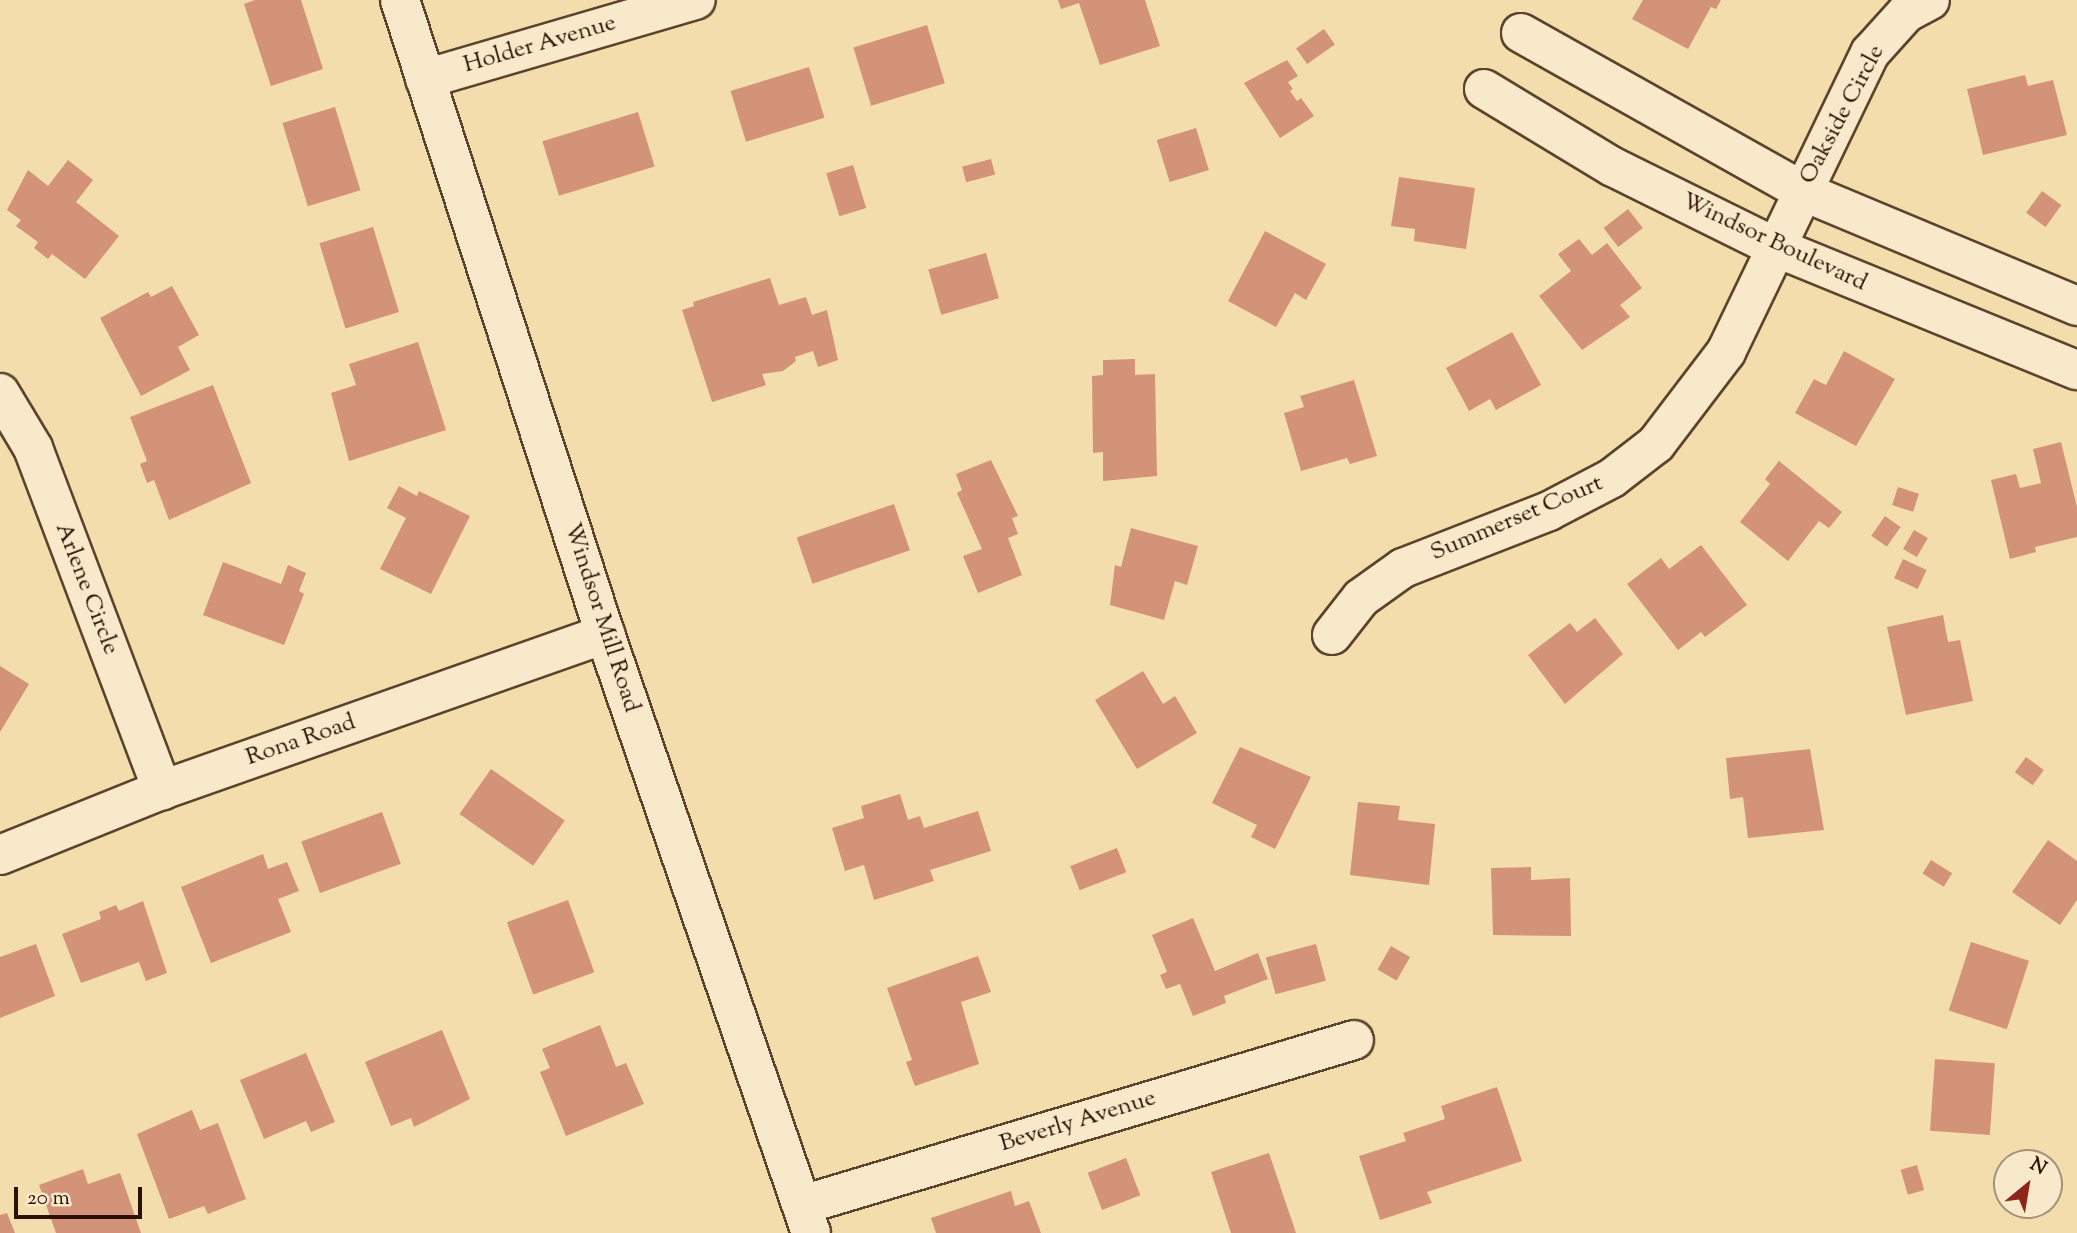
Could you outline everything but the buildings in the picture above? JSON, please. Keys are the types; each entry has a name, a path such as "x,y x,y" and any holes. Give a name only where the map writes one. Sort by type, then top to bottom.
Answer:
{"street":[{"name":"Windsor Mill Road","path":"400,0 605,634 806,1219"},
{"name":"Holder Avenue","path":"425,79 696,0"},
{"name":"Oakside Circle","path":"1775,247 1870,53 1906,13 1930,0"},
{"path":"1521,33 1802,191 2077,306"},
{"name":"Windsor Boulevard","path":"1484,89 1613,167 1775,247 2077,370"},
{"name":"Summerset Court","path":"1332,635 1361,598 1403,568 1549,510 1612,478 1656,444 1726,352 1775,247"},
{"name":"Arlene Circle","path":"0,393 33,448 162,790"},
{"name":"Rona Road","path":"0,855 162,790 605,634"},
{"name":"Beverly Avenue","path":"806,1219 1353,1040"}]}
